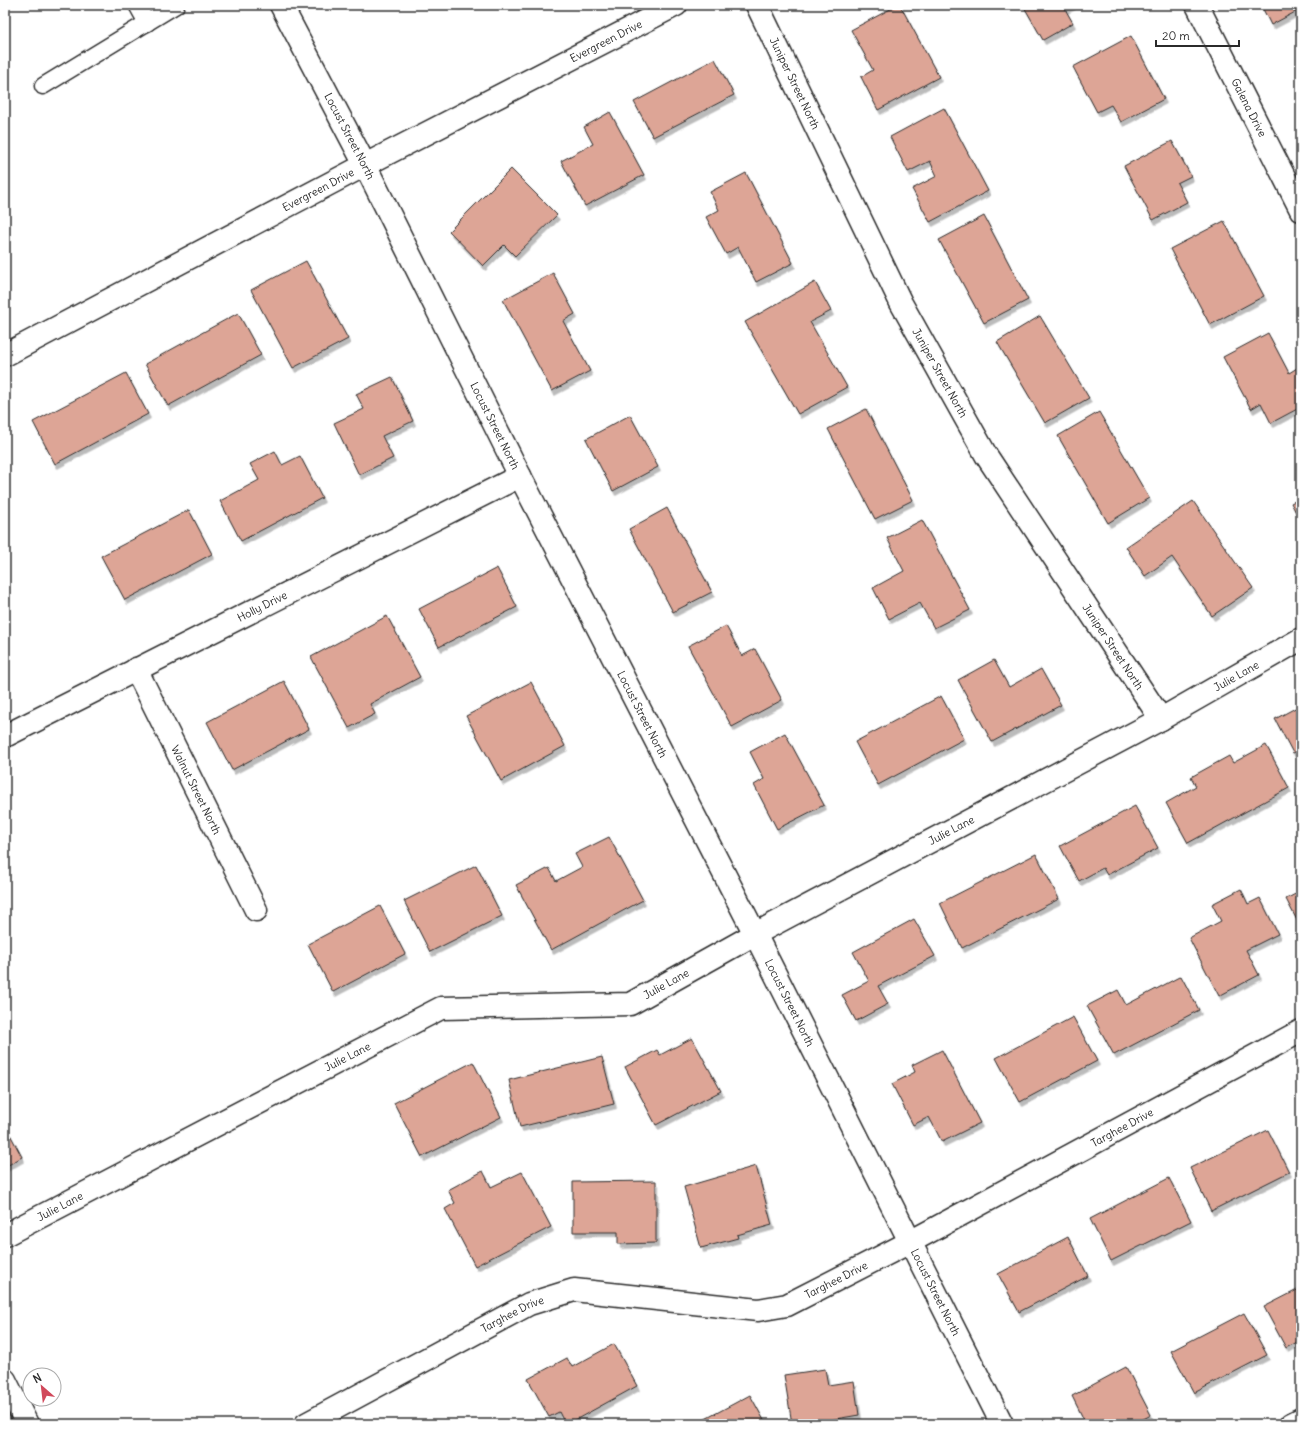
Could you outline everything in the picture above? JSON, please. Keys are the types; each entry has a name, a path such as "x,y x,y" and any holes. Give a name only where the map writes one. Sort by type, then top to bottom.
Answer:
{"street":[{"name":"Locust Street North","path":"281,5 365,165 520,476 755,934 1002,1424"},
{"name":"Evergreen Drive","path":"5,355 365,165 676,5"},
{"name":"Juniper Street North","path":"757,5 901,302 986,455 1161,719"},
{"name":"Galena Drive","path":"1197,5 1301,210"},
{"name":"Holly Drive","path":"5,736 520,476"},
{"name":"Julie Lane","path":"5,1235 441,1008 630,1004 755,934 1161,719 1301,639"},
{"name":"Walnut Street North","path":"136,669 256,910"},
{"name":"Targhee Drive","path":"306,1424 529,1304 574,1290 758,1310 787,1305 910,1242 1301,1031"},
{"path":"5,1380 27,1424"},
{"path":"1291,1424 1301,1419"}],"lane":[{"path":"137,5 147,23"},
{"path":"43,86 176,5"}],"building":[{"path":"900,5 939,77 878,110 861,77 873,70 851,30"},
{"path":"1023,5 1073,5 1065,9 1073,23 1043,40"},
{"path":"1261,5 1301,5 1301,9 1271,25"},
{"path":"1131,36 1164,99 1121,122 1111,105 1097,112 1073,67"},
{"path":"715,59 734,95 653,137 634,102"},
{"path":"944,108 988,191 930,222 912,189 937,176 930,161 908,172 890,137"},
{"path":"610,112 644,175 585,206 561,161 593,144 584,127"},
{"path":"1172,141 1191,176 1177,183 1187,202 1153,220 1124,166"},
{"path":"511,169 557,215 515,256 504,245 483,266 449,231"},
{"path":"746,173 793,263 756,282 738,247 726,254 706,217 719,210 710,192"},
{"path":"984,216 1028,300 984,323 939,240"},
{"path":"1224,221 1264,296 1210,325 1170,249"},
{"path":"306,261 348,339 293,368 251,290"},
{"path":"553,273 575,314 563,321 590,371 552,391 503,300"},
{"path":"815,282 831,311 810,322 847,387 798,414 745,322"},
{"path":"238,313 261,355 168,406 145,364"},
{"path":"1040,316 1089,398 1045,423 997,342"},
{"path":"1268,333 1289,373 1297,368 1301,376 1301,407 1271,423 1261,403 1251,409 1223,357"},
{"path":"126,373 148,414 55,464 33,422"},
{"path":"392,377 413,421 382,436 393,458 359,475 334,423 364,409 356,394"},
{"path":"866,409 913,500 875,519 828,429"},
{"path":"1099,412 1149,498 1108,523 1058,436"},
{"path":"630,415 658,467 613,491 586,439"},
{"path":"275,451 282,465 300,456 322,498 241,541 220,501 259,480 250,464"},
{"path":"1301,498 1301,522 1291,503"},
{"path":"1193,501 1253,588 1212,616 1172,557 1145,576 1126,547"},
{"path":"667,508 712,592 673,612 629,529"},
{"path":"189,510 212,554 125,600 101,556"},
{"path":"922,520 970,610 934,628 920,603 889,619 873,588 904,571 887,538"},
{"path":"497,568 517,607 439,647 419,609"},
{"path":"387,616 420,677 370,704 375,714 349,728 311,657"},
{"path":"726,626 742,656 755,649 782,700 732,727 688,646"},
{"path":"994,660 1009,687 1041,669 1061,705 992,742 958,680"},
{"path":"284,681 309,729 232,770 207,722"},
{"path":"531,682 565,746 501,781 466,716"},
{"path":"941,696 964,739 878,785 855,742"},
{"path":"1301,705 1301,749 1293,753 1275,719"},
{"path":"785,733 824,805 777,829 754,785 764,779 750,752"},
{"path":"1266,745 1289,788 1188,843 1166,803 1196,786 1191,777 1229,756 1233,763"},
{"path":"1135,806 1158,848 1107,875 1103,868 1079,881 1060,846"},
{"path":"609,837 643,900 551,950 516,885 549,868 556,881 582,867 575,854"},
{"path":"1036,854 1059,899 962,948 940,903"},
{"path":"476,865 502,916 430,952 404,901"},
{"path":"1241,889 1248,904 1260,898 1278,934 1246,950 1259,975 1219,996 1189,938 1221,921 1212,904"},
{"path":"1301,891 1301,928 1286,899"},
{"path":"380,906 405,954 333,992 308,944"},
{"path":"914,919 935,956 878,986 888,1004 856,1021 842,995 869,981 853,952"},
{"path":"1181,976 1199,1010 1114,1055 1087,1006 1118,990 1126,1005"},
{"path":"1073,1017 1097,1061 1020,1102 996,1058"},
{"path":"692,1038 721,1091 656,1125 625,1067 657,1050 660,1055"},
{"path":"942,1050 980,1123 942,1142 929,1117 913,1125 892,1084 915,1072 912,1065"},
{"path":"602,1057 614,1104 520,1127 509,1080"},
{"path":"473,1062 501,1117 422,1157 394,1103"},
{"path":"5,1125 22,1157 5,1167"},
{"path":"1268,1130 1289,1172 1211,1211 1190,1168"},
{"path":"756,1166 772,1225 737,1235 738,1238 701,1248 684,1187"},
{"path":"483,1171 491,1187 522,1172 551,1227 475,1266 445,1209 455,1203 448,1190"},
{"path":"1169,1178 1191,1221 1111,1261 1090,1219"},
{"path":"656,1181 656,1243 618,1244 618,1232 573,1232 573,1182"},
{"path":"1068,1237 1088,1276 1019,1312 998,1274"},
{"path":"1301,1288 1301,1340 1286,1348 1264,1307"},
{"path":"1244,1313 1267,1355 1194,1393 1171,1351"},
{"path":"614,1344 637,1386 568,1424 565,1424 559,1412 549,1417 528,1379 567,1358 572,1367"},
{"path":"1126,1367 1151,1415 1134,1424 1106,1424 1104,1419 1095,1424 1086,1424 1072,1396"},
{"path":"825,1369 828,1385 854,1381 859,1415 824,1421 825,1424 792,1424 784,1375"},
{"path":"750,1395 766,1424 696,1424"}]}
